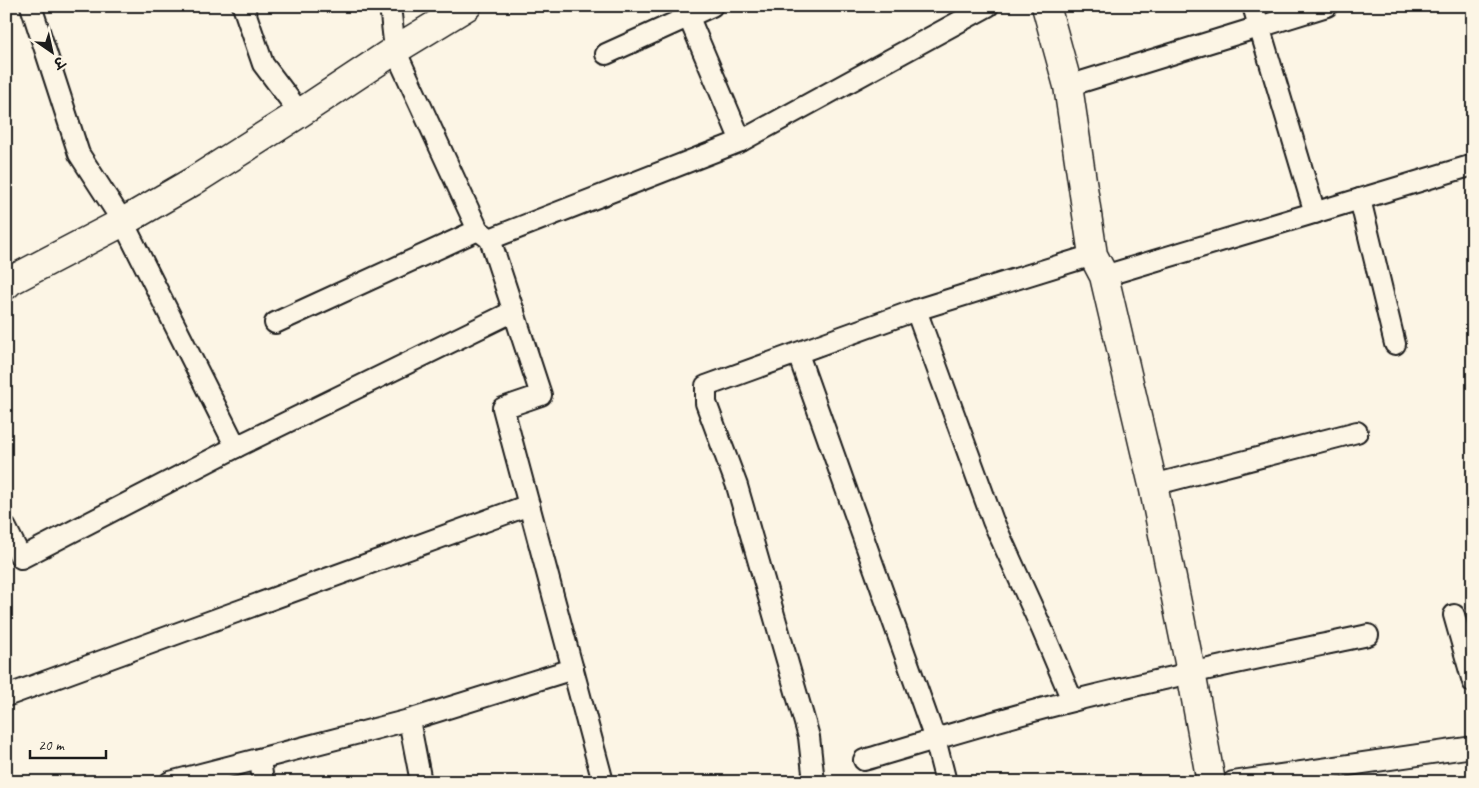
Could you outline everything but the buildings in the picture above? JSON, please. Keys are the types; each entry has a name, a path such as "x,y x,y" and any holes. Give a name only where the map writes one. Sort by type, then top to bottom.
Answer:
{"street":[{"path":"32,6 79,154 123,222 236,447"},
{"path":"243,6 263,64 300,113"},
{"path":"390,6 395,50 484,235 514,311 541,395 503,408 603,782"},
{"path":"7,280 123,222 192,182 395,50 467,6"},
{"path":"606,54 686,12 712,6"},
{"path":"275,323 484,235 741,141 988,6"},
{"path":"1046,6 1068,86 1098,265 1153,485 1211,782"},
{"path":"1253,6 1315,213"},
{"path":"1068,86 1327,6"},
{"path":"686,12 741,141"},
{"path":"814,782 810,737 738,486 706,403 706,386 916,310 1315,213 1473,165"},
{"path":"1360,199 1395,344"},
{"path":"916,310 993,521 1072,700"},
{"path":"6,528 21,558 236,447 514,311"},
{"path":"798,354 935,739 946,782"},
{"path":"1153,485 1357,432"},
{"path":"6,696 529,505"},
{"path":"1454,615 1473,682"},
{"path":"864,760 1072,700 1191,672 1368,635"},
{"path":"170,782 409,720 573,669"},
{"path":"409,720 421,782"},
{"path":"1232,782 1473,747"},
{"path":"260,759 263,782"}]}
